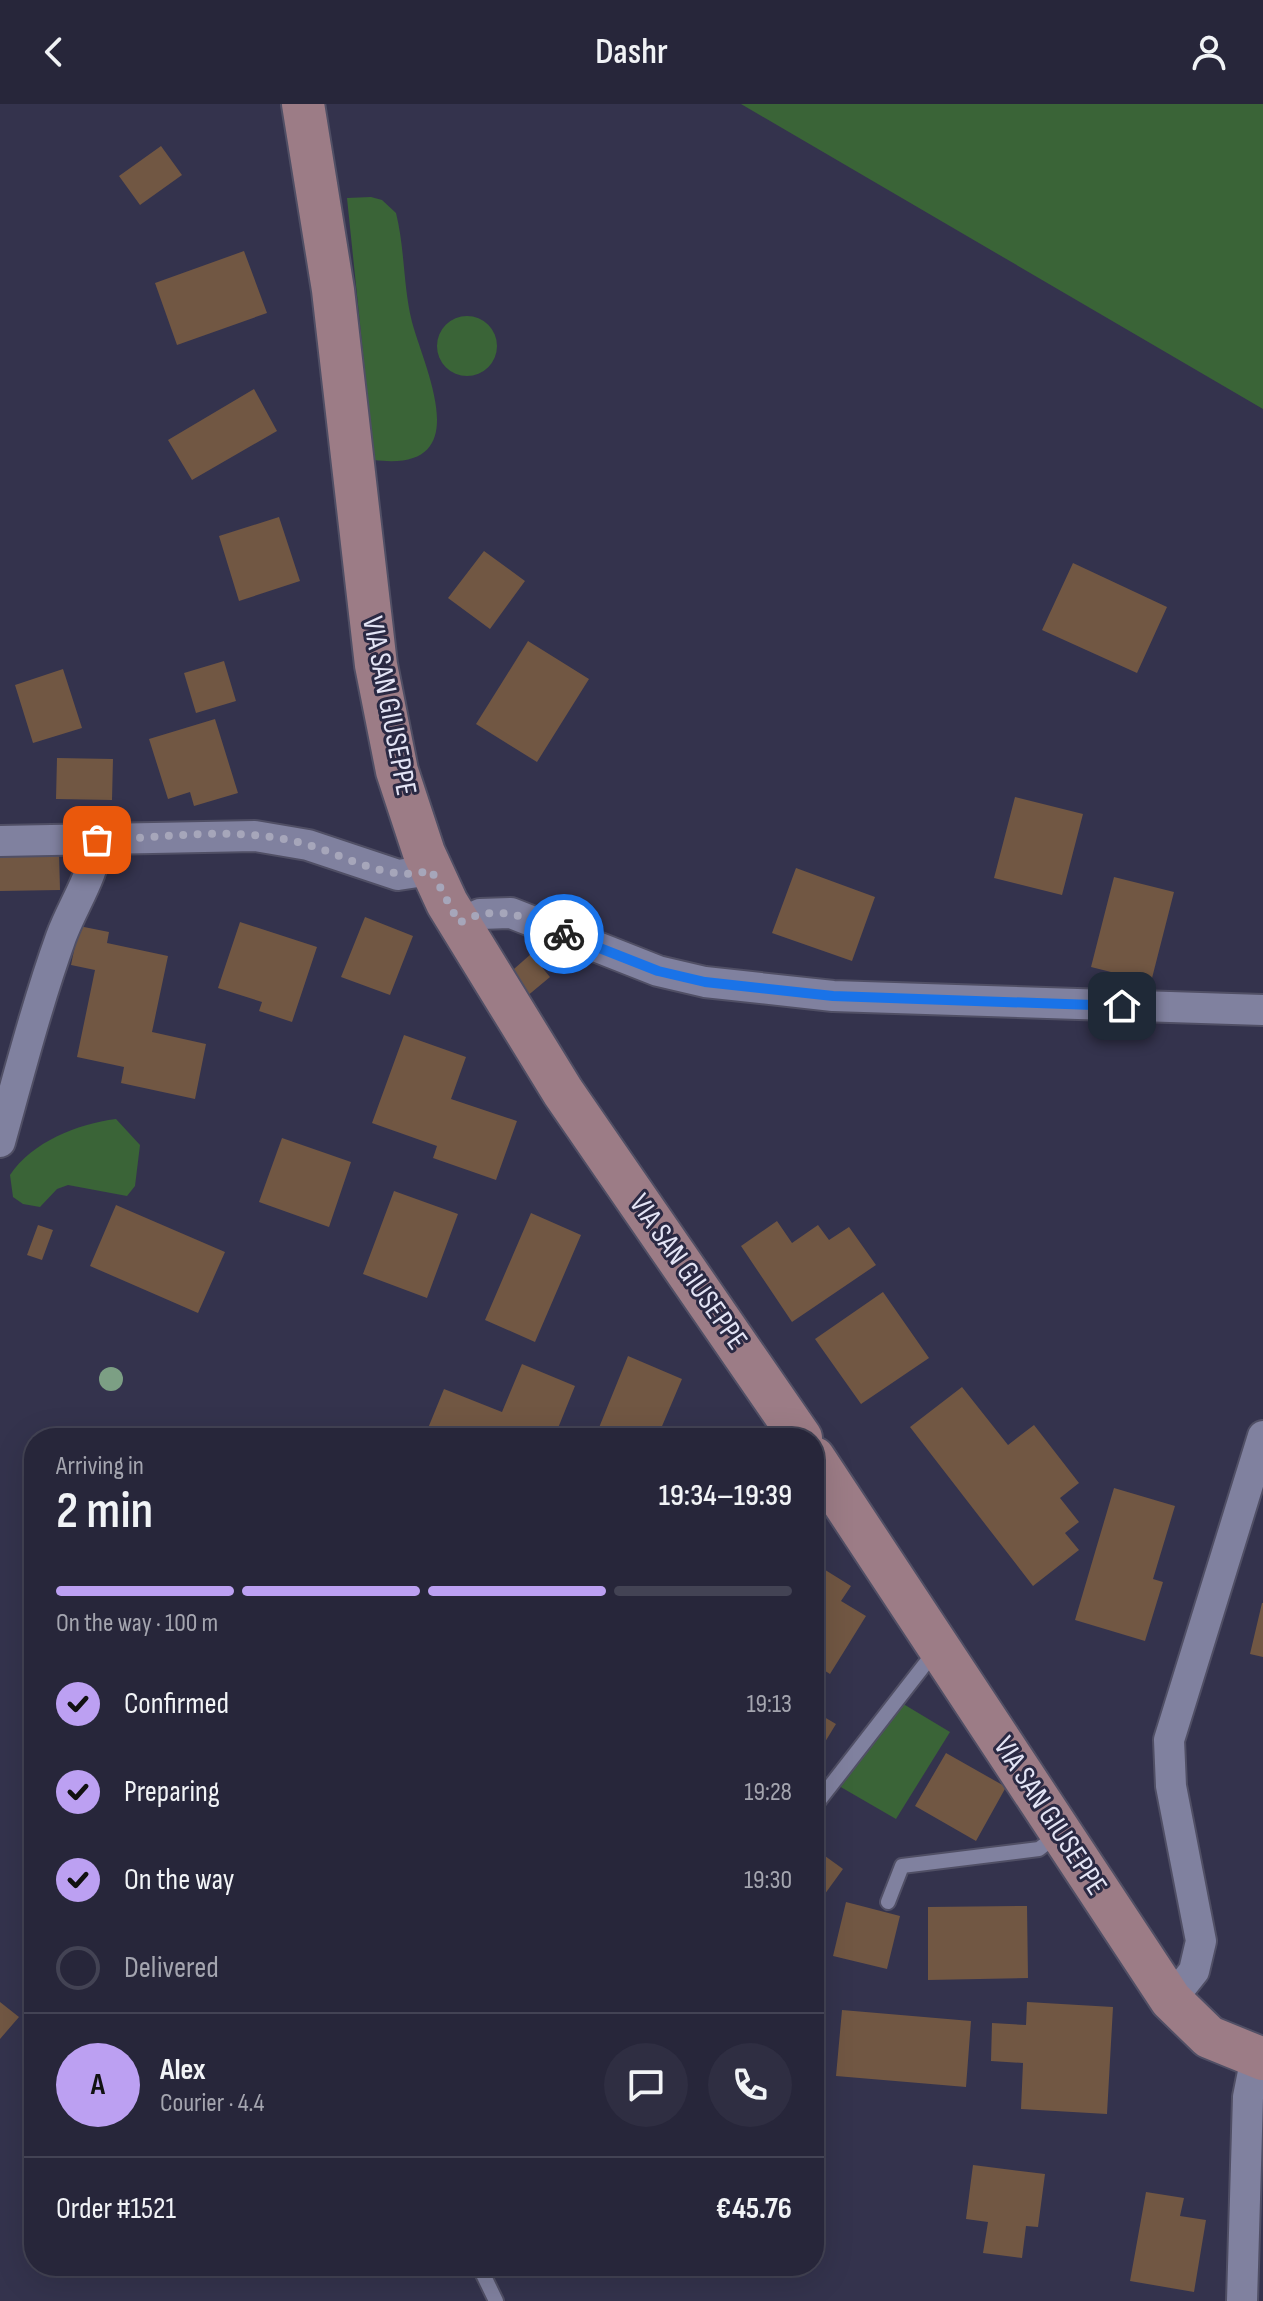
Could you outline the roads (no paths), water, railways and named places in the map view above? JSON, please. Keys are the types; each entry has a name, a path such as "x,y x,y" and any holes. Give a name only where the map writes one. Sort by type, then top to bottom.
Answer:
{"main road":[{"name":"VIA SAN GIUSEPPE","path":"303,104 333,290 378,678 397,771 431,870 459,923 563,1092 794,1428"},
{"name":"VIA SAN GIUSEPPE","path":"824,1473 1171,2000 1209,2037 1259,2058"}],"street":[{"path":"0,841 255,836 308,845 398,875 431,870"},
{"path":"0,1142 39,1005 62,934 94,860 97,840"},
{"path":"459,923 494,911 511,913 658,971 705,982 767,990 906,999 1263,1010"},
{"path":"1171,2000 1194,1971 1201,1941 1168,1768 1169,1740 1263,1436"},
{"path":"1242,2301 1248,2097 1259,2058"}],"lane":[{"path":"824,1794 939,1647"},
{"path":"888,1902 902,1866 1039,1849 1061,1833"},
{"path":"484,2276 496,2301"}]}
